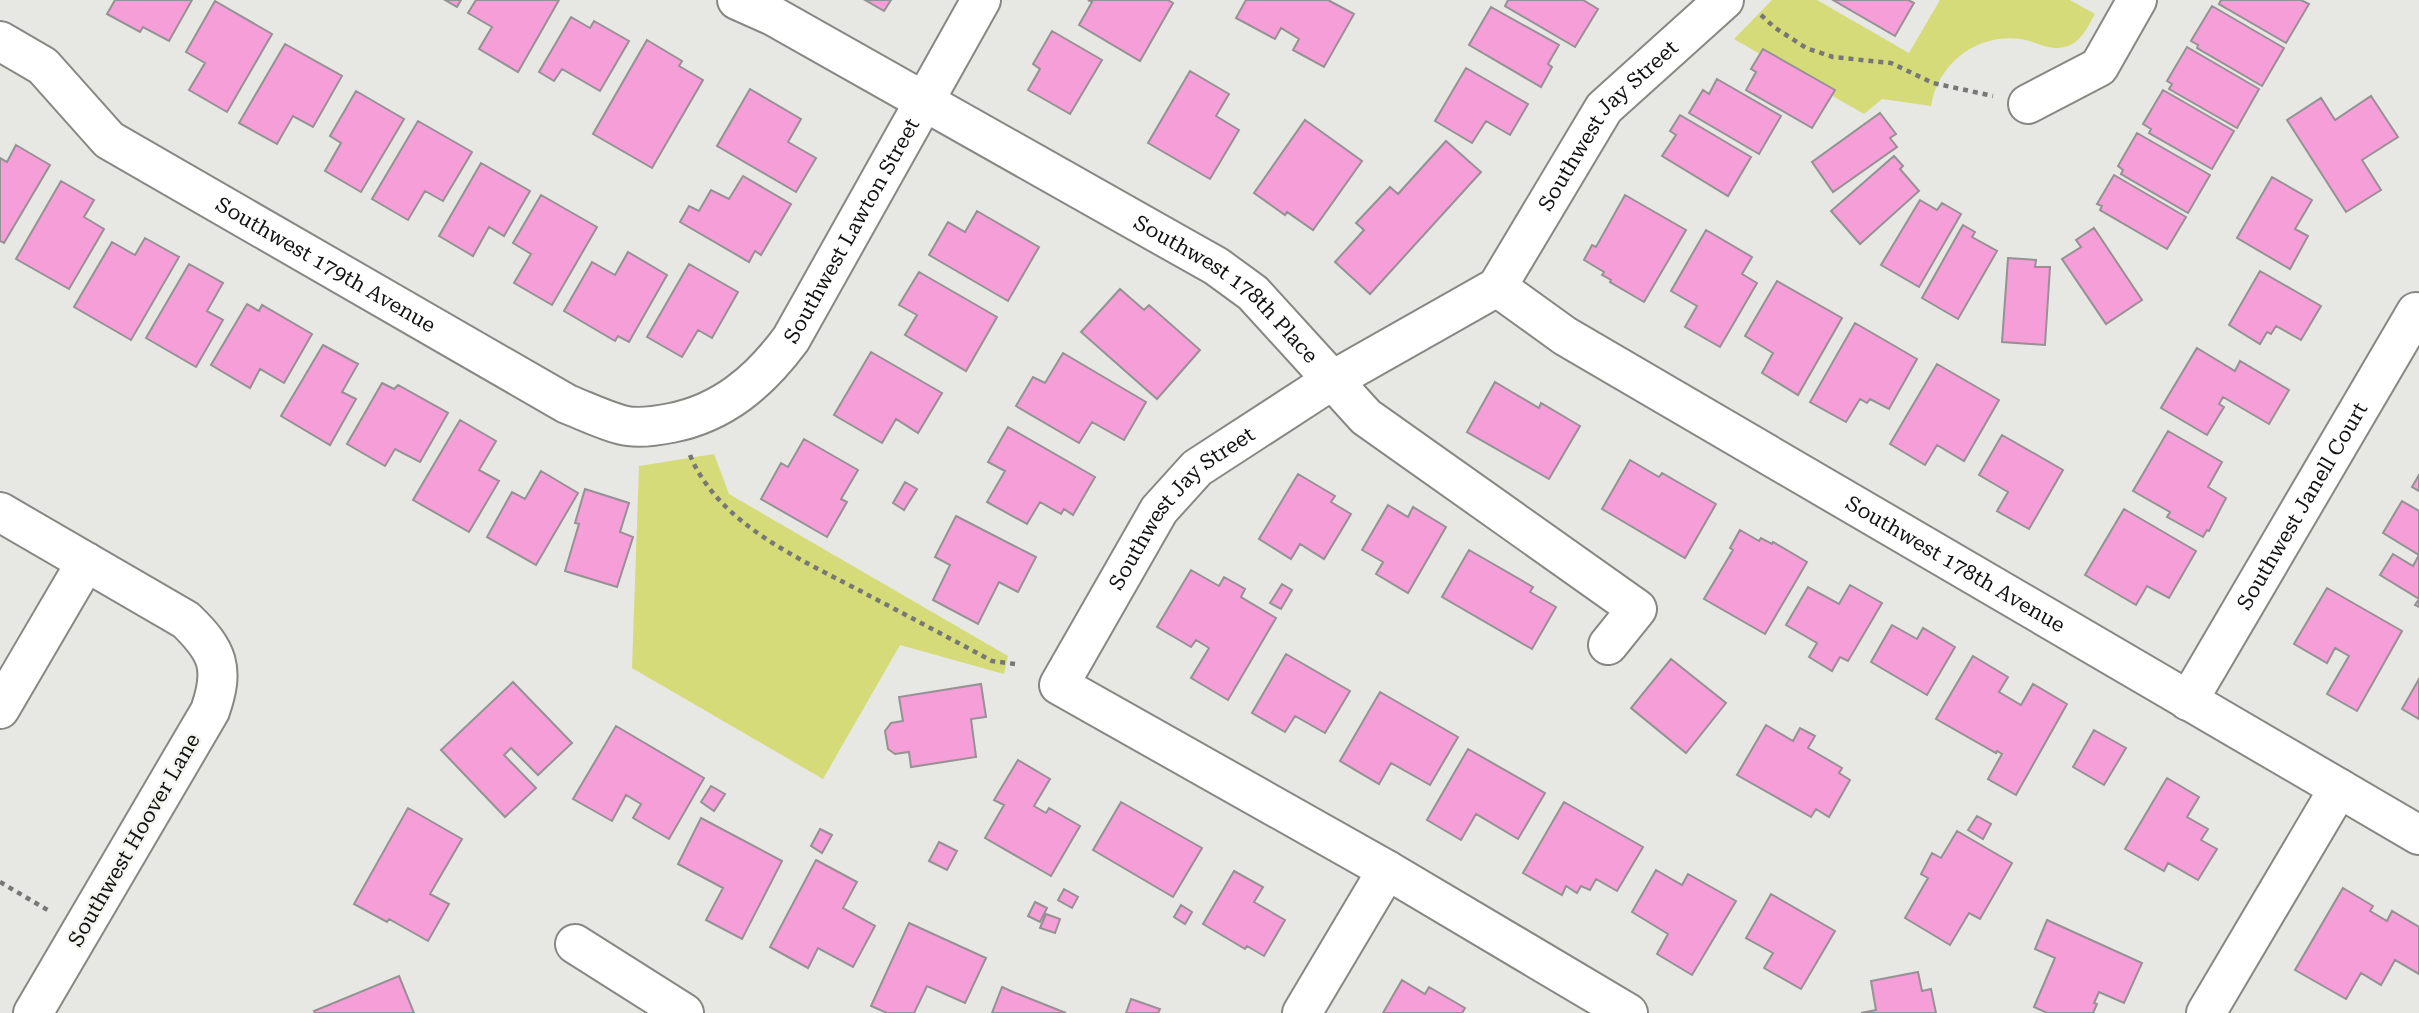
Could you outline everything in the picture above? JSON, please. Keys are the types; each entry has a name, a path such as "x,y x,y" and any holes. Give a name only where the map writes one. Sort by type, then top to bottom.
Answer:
{"street":[{"name":"Southwest 178th Place","path":"737,0 773,16 1216,266 1253,293 1366,416 1637,609 1608,645"},
{"name":"Southwest Lawton Street","path":"685,437 719,407 745,390 791,339 981,0"},
{"name":"Southwest Jay Street","path":"1387,870 1059,685 1159,510 1197,468 1331,380 1497,287 1604,108 1724,0"},
{"path":"2028,104 2099,66 2137,0"},
{"name":"Southwest 179th Avenue","path":"0,41 43,66 109,140 567,404 625,426 656,426 685,437"},
{"name":"Southwest 178th Avenue","path":"1497,287 1565,336 2419,835"},
{"name":"Southwest Janell Court","path":"2188,701 2416,312"},
{"path":"0,512 86,562 0,709"},
{"name":"Southwest Hoover Lane","path":"33,1013 210,711 219,686 216,662 206,639 186,620 86,562"},
{"path":"2206,1013 2339,788"},
{"path":"1302,1013 1387,870 1628,1013"},
{"path":"575,944 684,1013"}],"path":[{"path":"1760,15 1806,48 1833,57 1891,63 1933,83 2028,104"},
{"path":"685,437 694,464 711,489 731,511 754,530 808,563 992,661 1015,664"},
{"path":"0,882 82,930"}],"green space":[{"path":"1772,0 1817,0 1909,53 1940,0 2070,0 2095,14 2081,37 2073,44 2061,48 2005,38 1975,46 1951,64 1935,91 1931,106 1882,99 1864,114 1734,39"},
{"path":"714,454 729,494 1008,656 1004,674 900,645 823,779 632,668 639,466"}],"building":[{"path":"115,0 192,0 169,41 143,27 140,32 107,14"},
{"path":"445,0 461,0 457,7"},
{"path":"476,0 559,0 518,72 479,49 492,27 468,13"},
{"path":"865,0 891,0 884,11"},
{"path":"1088,0 1168,0 1173,3 1140,61 1079,25 1092,2"},
{"path":"1246,0 1328,0 1354,14 1324,67 1293,50 1299,39 1281,28 1275,39 1236,18"},
{"path":"1508,0 1583,0 1598,9 1575,47 1505,6"},
{"path":"1833,0 1908,0 1914,3 1895,36"},
{"path":"2221,0 2301,0 2309,4 2286,43 2219,4"},
{"path":"215,1 272,34 227,112 189,90 205,63 186,52"},
{"path":"2212,6 2284,48 2262,86 2197,48 2198,45 2191,41"},
{"path":"1491,7 1559,45 1548,64 1552,67 1541,87 1469,45"},
{"path":"571,17 590,28 594,21 629,41 600,91 562,69 554,81 539,72"},
{"path":"1052,31 1102,60 1070,114 1028,90 1040,69 1033,64"},
{"path":"647,40 682,61 679,66 703,80 652,168 593,134"},
{"path":"285,44 342,76 313,127 293,116 277,144 239,123"},
{"path":"2187,47 2259,89 2237,128 2169,89 2172,84 2167,81"},
{"path":"1763,49 1835,90 1812,128 1746,90 1756,72 1751,69"},
{"path":"1466,68 1528,104 1510,135 1486,121 1472,143 1435,121"},
{"path":"1190,71 1229,94 1216,116 1239,130 1210,179 1148,143"},
{"path":"1717,79 1781,116 1759,154 1689,113 1703,90 1709,94"},
{"path":"750,89 801,119 788,142 816,158 796,192 717,146"},
{"path":"2163,90 2234,131 2212,169 2149,133 2151,129 2143,124"},
{"path":"356,91 404,119 361,192 325,171 341,143 330,136"},
{"path":"2371,96 2398,137 2362,160 2381,190 2346,212 2287,120 2321,98 2335,120"},
{"path":"1880,113 1896,134 1890,138 1897,147 1833,192 1812,162"},
{"path":"1680,115 1751,157 1728,196 1662,156 1676,135 1670,131"},
{"path":"1305,120 1362,161 1313,230 1287,212 1285,215 1254,193"},
{"path":"418,121 472,152 443,201 425,191 408,220 372,199"},
{"path":"2137,133 2210,175 2188,213 2121,174 2123,170 2118,166"},
{"path":"1446,141 1481,172 1370,294 1335,262 1364,230 1356,223 1390,187 1398,194"},
{"path":"16,145 50,165 4,243 0,241 0,158 7,162"},
{"path":"1894,156 1903,166 1900,169 1919,191 1860,244 1831,211"},
{"path":"481,163 530,191 504,236 489,227 473,256 439,236"},
{"path":"2114,175 2186,217 2167,249 2100,210 2102,206 2097,204"},
{"path":"743,176 791,204 761,255 755,251 749,262 680,222 689,206 699,211 711,190 729,199"},
{"path":"2272,177 2312,200 2295,229 2308,236 2290,269 2237,238"},
{"path":"61,181 94,200 84,217 104,229 69,289 16,259"},
{"path":"541,195 597,227 552,305 514,283 531,254 513,243"},
{"path":"1625,195 1686,230 1644,302 1610,282 1611,280 1602,275 1604,272 1584,260 1592,245 1596,247"},
{"path":"1920,200 1937,210 1942,203 1961,214 1919,287 1881,265"},
{"path":"977,211 1039,247 1008,301 929,255 948,222 965,232"},
{"path":"1963,225 1975,232 1972,237 1997,251 1958,319 1922,298"},
{"path":"2094,228 2142,300 2106,324 2062,259 2081,247 2076,240"},
{"path":"1706,230 1752,257 1742,274 1757,283 1720,347 1685,327 1697,306 1671,291"},
{"path":"145,238 179,257 131,340 74,307 112,242 135,255"},
{"path":"628,252 667,275 629,342 618,336 615,341 564,311 592,262 615,275"},
{"path":"2008,258 2036,260 2035,267 2050,267 2045,345 2002,342"},
{"path":"189,264 223,283 207,311 223,320 196,367 146,338"},
{"path":"689,264 738,292 712,338 698,330 682,357 647,337"},
{"path":"2260,271 2321,306 2301,340 2276,326 2271,334 2267,332 2260,344 2229,325"},
{"path":"919,272 997,317 966,371 905,335 917,315 899,305"},
{"path":"1777,281 1842,318 1798,395 1762,373 1773,353 1745,336"},
{"path":"1120,289 1144,310 1149,305 1200,350 1157,399 1081,332"},
{"path":"247,304 259,311 262,305 312,334 284,383 260,369 250,388 211,365"},
{"path":"1855,323 1917,359 1889,409 1870,399 1867,403 1860,399 1846,422 1810,402"},
{"path":"323,345 358,364 342,392 356,399 330,445 281,416"},
{"path":"2197,348 2235,371 2240,361 2289,390 2269,424 2223,397 2219,404 2224,407 2207,435 2161,408"},
{"path":"871,352 942,393 918,433 896,419 882,443 834,415"},
{"path":"1063,353 1146,402 1124,440 1092,422 1079,443 1016,406 1033,377 1045,383"},
{"path":"1937,364 1999,400 1964,461 1937,445 1925,465 1890,444"},
{"path":"1495,382 1539,408 1541,403 1580,426 1549,479 1467,432"},
{"path":"382,383 394,389 398,385 448,413 420,462 395,449 385,466 347,444"},
{"path":"460,420 496,441 479,470 499,481 469,532 413,500"},
{"path":"1008,427 1095,477 1073,515 1064,509 1061,514 1040,502 1027,524 987,502 1005,471 988,462"},
{"path":"2168,431 2222,462 2208,487 2226,498 2209,531 2207,530 2203,537 2167,517 2170,512 2133,491"},
{"path":"2002,435 2063,470 2029,529 1997,511 2008,492 1979,475"},
{"path":"804,439 858,470 841,499 847,502 827,537 761,499 781,463 788,467"},
{"path":"1630,460 1659,477 1662,473 1716,504 1685,558 1602,509"},
{"path":"541,471 578,493 536,565 487,537 512,492 525,499"},
{"path":"1298,474 1335,496 1331,502 1351,514 1324,559 1300,544 1291,559 1259,539"},
{"path":"2419,475 2419,491 2412,487"},
{"path":"905,482 917,489 904,510 893,503"},
{"path":"585,489 629,503 620,532 633,537 617,587 565,571 579,524 575,523"},
{"path":"2402,501 2419,511 2419,555 2383,533"},
{"path":"1388,505 1408,517 1413,507 1446,527 1408,593 1376,574 1383,562 1362,550"},
{"path":"2124,509 2196,551 2169,598 2147,586 2136,605 2085,575"},
{"path":"956,516 1036,557 1018,592 999,582 978,624 933,600 950,565 935,557"},
{"path":"1740,530 1759,541 1761,538 1772,544 1773,542 1807,562 1765,634 1704,599 1733,550 1730,548"},
{"path":"1469,550 1533,587 1530,592 1556,607 1532,649 1442,597"},
{"path":"2393,554 2413,566 2419,555 2419,599 2380,575"},
{"path":"1191,570 1219,586 1224,577 1245,589 1241,597 1276,618 1228,700 1191,678 1209,648 1196,640 1191,647 1157,627"},
{"path":"1282,584 1292,590 1281,609 1270,603"},
{"path":"1850,585 1882,603 1848,661 1840,657 1832,671 1809,657 1817,643 1786,625 1808,587 1839,604"},
{"path":"2327,588 2402,631 2357,711 2327,694 2349,656 2335,648 2327,663 2294,644"},
{"path":"1892,625 1917,639 1923,628 1955,647 1927,695 1871,662"},
{"path":"1286,654 1350,691 1325,733 1295,716 1285,732 1252,713"},
{"path":"1973,656 2008,677 1999,692 2021,705 2033,684 2067,704 2016,795 1988,779 2002,754 1936,719"},
{"path":"1671,659 1726,703 1686,753 1631,708"},
{"path":"2419,679 2419,719 2402,709"},
{"path":"513,682 572,743 538,775 511,748 504,755 536,788 505,817 441,750"},
{"path":"981,684 986,717 971,719 976,757 911,767 909,752 895,754 888,749 885,731 891,723 903,721 899,697"},
{"path":"1380,692 1458,737 1430,785 1391,763 1379,784 1340,761"},
{"path":"1766,725 1793,741 1800,728 1815,736 1808,748 1842,768 1839,773 1850,780 1829,817 1816,809 1811,817 1737,775"},
{"path":"616,726 704,778 669,839 633,818 641,804 626,795 612,821 573,799"},
{"path":"2094,730 2126,748 2104,785 2073,767"},
{"path":"1468,749 1545,793 1518,839 1476,814 1461,840 1427,820"},
{"path":"1018,760 1050,779 1034,806 1046,813 1049,808 1080,826 1051,876 985,838 1004,805 994,800"},
{"path":"2167,778 2199,797 2187,817 2208,829 2201,840 2217,849 2198,880 2168,863 2164,871 2125,849"},
{"path":"711,786 725,794 714,811 701,802"},
{"path":"1121,802 1202,848 1173,897 1093,850"},
{"path":"1564,802 1643,847 1617,891 1596,879 1590,890 1581,886 1577,893 1566,886 1562,895 1523,873"},
{"path":"408,808 462,839 430,894 449,904 428,941 389,919 387,922 354,904"},
{"path":"1977,816 1991,824 1983,839 1968,830"},
{"path":"701,818 782,861 742,939 706,920 723,888 678,864"},
{"path":"820,829 832,835 822,853 811,846"},
{"path":"1957,831 2012,863 1980,919 1969,913 1950,945 1905,918 1928,878 1921,874 1932,853 1941,858"},
{"path":"939,842 957,851 947,870 929,861"},
{"path":"816,860 857,882 843,908 875,926 853,967 818,948 808,968 770,947"},
{"path":"1656,870 1682,885 1688,874 1736,901 1692,975 1657,954 1668,934 1632,912"},
{"path":"1234,871 1263,887 1254,902 1285,920 1264,956 1247,946 1245,949 1203,924"},
{"path":"2343,888 2373,906 2370,911 2387,921 2392,911 2419,927 2419,974 2395,960 2381,985 2361,973 2346,999 2295,970"},
{"path":"1064,889 1078,897 1072,908 1058,900"},
{"path":"1771,894 1835,931 1801,989 1764,968 1773,953 1746,938"},
{"path":"1035,902 1047,908 1040,922 1028,916"},
{"path":"1181,905 1192,912 1185,924 1174,917"},
{"path":"1046,914 1060,919 1055,933 1040,928"},
{"path":"2047,920 2142,963 2124,1003 2099,992 2093,1013 2047,1013 2034,1007 2055,958 2035,949"},
{"path":"909,923 986,958 965,1003 927,986 914,1013 887,1013 871,1006"},
{"path":"1918,972 1922,991 1931,989 1936,1013 1861,1013 1876,1010 1871,981"},
{"path":"399,976 414,1013 314,1011"},
{"path":"1402,980 1425,994 1429,987 1465,1008 1462,1013 1383,1013"},
{"path":"1002,987 1013,992 1066,1013 992,1013"},
{"path":"1131,999 1160,1009 1158,1013 1126,1013"}]}
